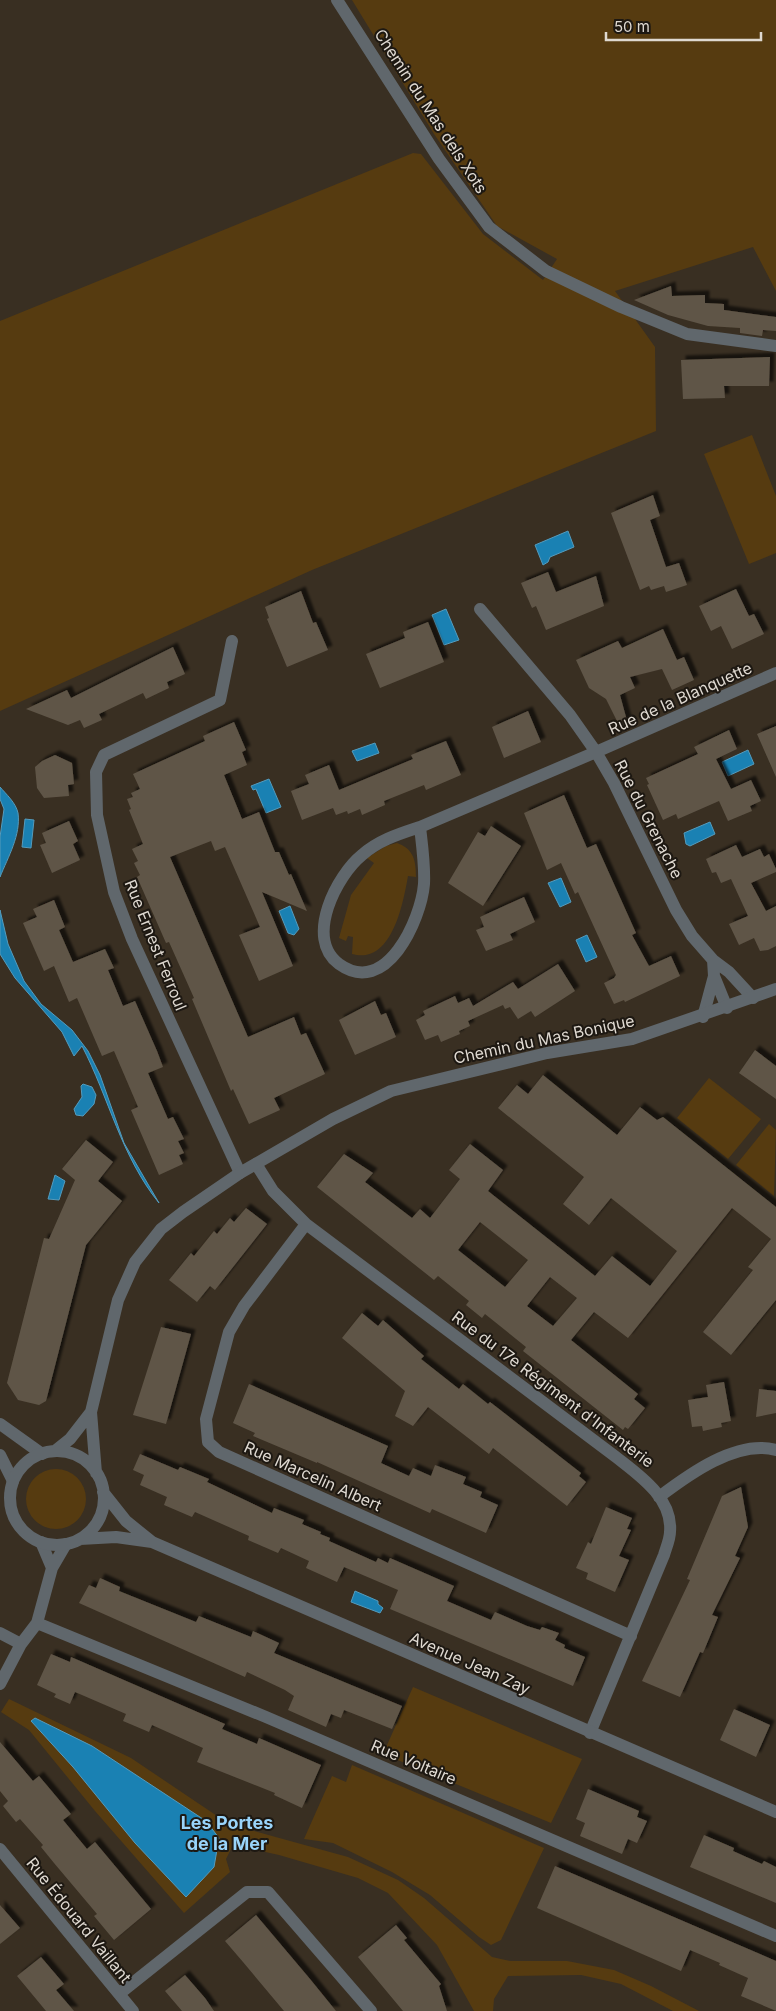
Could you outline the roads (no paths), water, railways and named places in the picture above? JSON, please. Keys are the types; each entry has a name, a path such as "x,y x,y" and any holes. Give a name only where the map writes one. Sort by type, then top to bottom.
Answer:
{"street":[{"name":"Chemin du Mas dels Xots","path":"337,0 438,159 489,227 546,271 629,310 687,334 776,346"},
{"path":"480,609 570,715 596,752"},
{"name":"Rue Ernest Ferroul","path":"232,641 220,700 104,755 96,772 97,815 114,892 136,948 240,1173"},
{"name":"Rue de la Blanquette","path":"596,752 776,673"},
{"name":"Rue du Grenache","path":"420,827 424,883 412,928 402,946 380,968 369,971 352,971 338,963 327,951 323,929 329,902 342,876 361,856 380,842 420,827 596,752 614,783 676,910 692,936 713,960 729,972 753,998"},
{"path":"702,1017 714,976 713,960"},
{"path":"714,976 728,1008"},
{"name":"Chemin du Mas Bonique","path":"96,1473 91,1412 118,1300 135,1262 161,1229 240,1173 333,1119 391,1091 547,1053 632,1039 728,1008 776,989"},
{"name":"Rue du 17e Régiment d'Infanterie","path":"256,1164 273,1191 306,1224 648,1482 669,1514 670,1532 664,1555 590,1733"},
{"name":"Rue Marcelin Albert","path":"306,1224 244,1306 229,1332 206,1419 208,1442 220,1452 631,1636"},
{"name":"Chemin du Mas Bonique","path":"49,1452 70,1439 91,1412"},
{"path":"0,1424 49,1452 71,1454 78,1457 85,1461 96,1473 103,1492 103,1506 99,1519 91,1530 80,1539 66,1544 53,1545 40,1542 20,1528 12,1514 10,1497 13,1481 20,1469 30,1460 49,1452"},
{"path":"659,1497 685,1477 728,1454 746,1450 776,1450"},
{"path":"0,1455 13,1481"},
{"name":"Avenue Jean Zay","path":"103,1492 126,1521 152,1542 776,1812"},
{"name":"Avenue Jean Zay","path":"80,1539 116,1537 152,1542"},
{"path":"40,1542 52,1568"},
{"path":"0,1684 21,1644 37,1623 52,1568 66,1544"},
{"name":"Rue Voltaire","path":"37,1623 266,1717 776,1936"},
{"path":"0,1632 21,1644"},
{"name":"Rue Édouard Vaillant","path":"0,1849 133,2011"},
{"path":"119,1994 246,1892 268,1892 371,2011"}],"water":[{"path":"568,531 574,547 550,557 548,562 543,565 535,545"},
{"path":"446,609 459,640 444,645 432,615"},
{"path":"375,743 379,753 357,761 352,751"},
{"path":"748,750 754,764 728,776 722,762"},
{"path":"269,779 281,807 266,813 256,789 253,790 251,786"},
{"path":"0,787 15,806 18,813 18,829 0,877 0,837 4,809 0,799"},
{"path":"25,819 34,820 31,848 22,847"},
{"path":"710,822 715,834 690,846 686,844 684,833"},
{"path":"561,878 571,902 560,907 548,883"},
{"path":"290,906 299,929 294,935 288,933 279,911"},
{"path":"0,910 8,944 24,981 41,1004 72,1030 88,1051 100,1075 124,1143 159,1203 146,1185 125,1146 82,1046 74,1056 62,1032 15,978 0,954"},
{"path":"587,935 597,957 586,962 576,940"},
{"path":"83,1084 92,1087 96,1095 94,1104 83,1116 76,1115 74,1109 82,1097 81,1086"},
{"path":"55,1175 65,1181 59,1200 48,1199"},
{"path":"355,1591 378,1601 378,1604 383,1608 380,1613 351,1602"},
{"path":"35,1718 92,1746 206,1821 219,1838 214,1867 186,1897 135,1843 73,1767 31,1721"}],"district":[{"name":"Les Portes de la Mer","path":"227,1834"}]}
